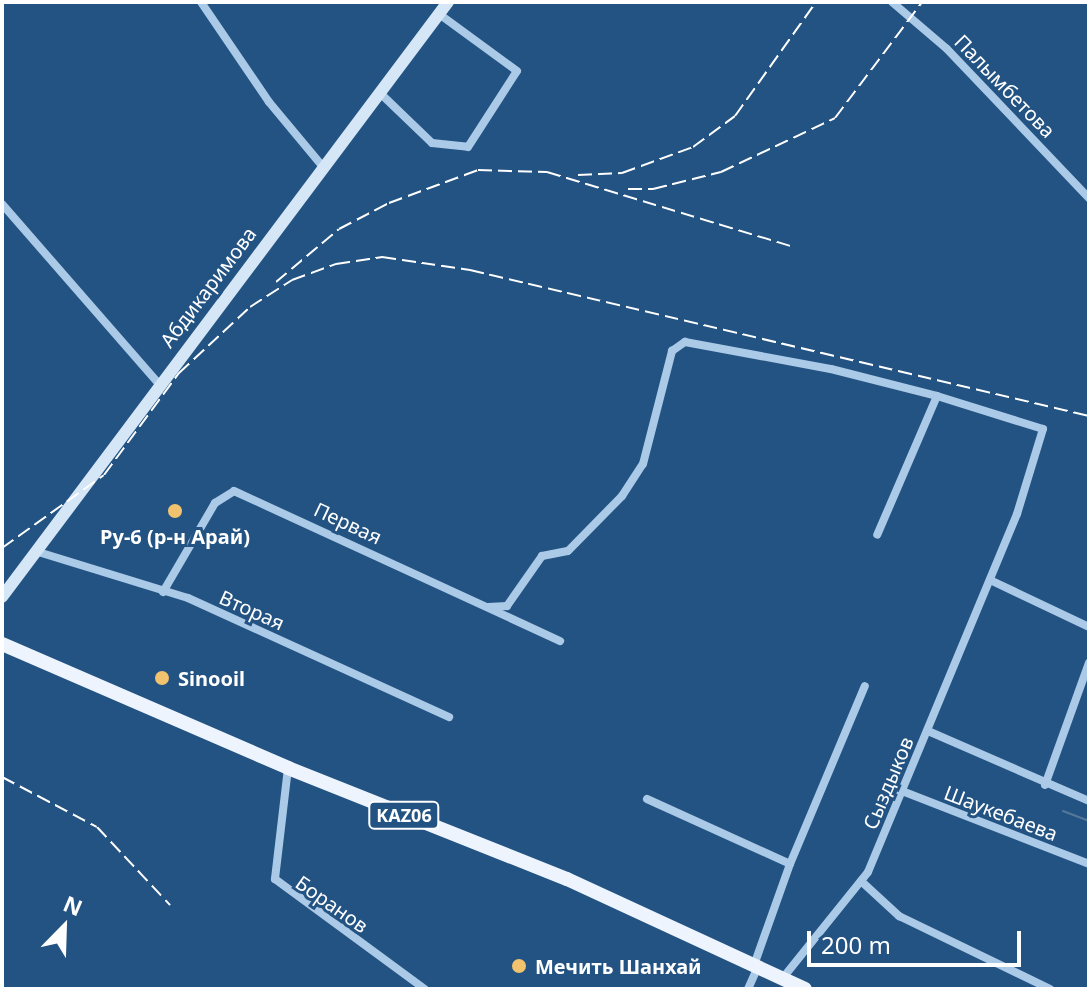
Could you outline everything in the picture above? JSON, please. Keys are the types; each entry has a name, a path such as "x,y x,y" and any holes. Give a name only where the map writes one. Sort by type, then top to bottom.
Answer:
{"main road":[{"name":"Абдикаримова","path":"2,597 448,2"},
{"name":"KАZ06","path":"2,644 288,768 567,879 805,989"}],"street":[{"path":"201,2 269,102 324,168"},
{"name":"Палымбетова","path":"892,2 947,49 1089,198"},
{"path":"380,93 432,143 468,147 517,71 439,14"},
{"path":"2,204 159,384"},
{"path":"488,607 507,606 542,556 568,551 622,496 643,464 672,351 685,342 816,366 937,396 877,535"},
{"name":"Сыздыков","path":"782,979 861,881 928,731 1037,462 1043,429 937,396"},
{"name":"Первая","path":"163,592 215,503 234,491 560,641"},
{"name":"Вторая","path":"35,551 188,598 449,717"},
{"path":"990,580 1089,627"},
{"path":"1045,785 1089,663"},
{"path":"748,989 790,864 865,686"},
{"path":"928,731 1045,785 1089,801"},
{"name":"Боранов","path":"288,768 275,879 425,989"},
{"name":"Шаукебаева","path":"902,791 1089,864"},
{"path":"647,799 790,864"},
{"path":"861,881 876,900 899,916 1050,989"}],"waterway":[{"path":"1063,811 1089,821"}],"railway":[{"path":"578,175 622,173 693,147 735,116 816,2"},
{"path":"628,189 653,189 721,172 835,118 922,2"},
{"path":"276,282 339,229 389,203 478,170 547,172 790,246"},
{"path":"2,548 104,475 179,373 250,307 292,280 336,264 382,257 470,270 1089,416"},
{"path":"2,777 97,827 170,905"}],"place":[{"name":"Ру-6 (р-н Арай)","path":"175,511"},
{"name":"Sinooil","path":"162,678"},
{"name":"Мечить Шанхай","path":"519,966"}]}
